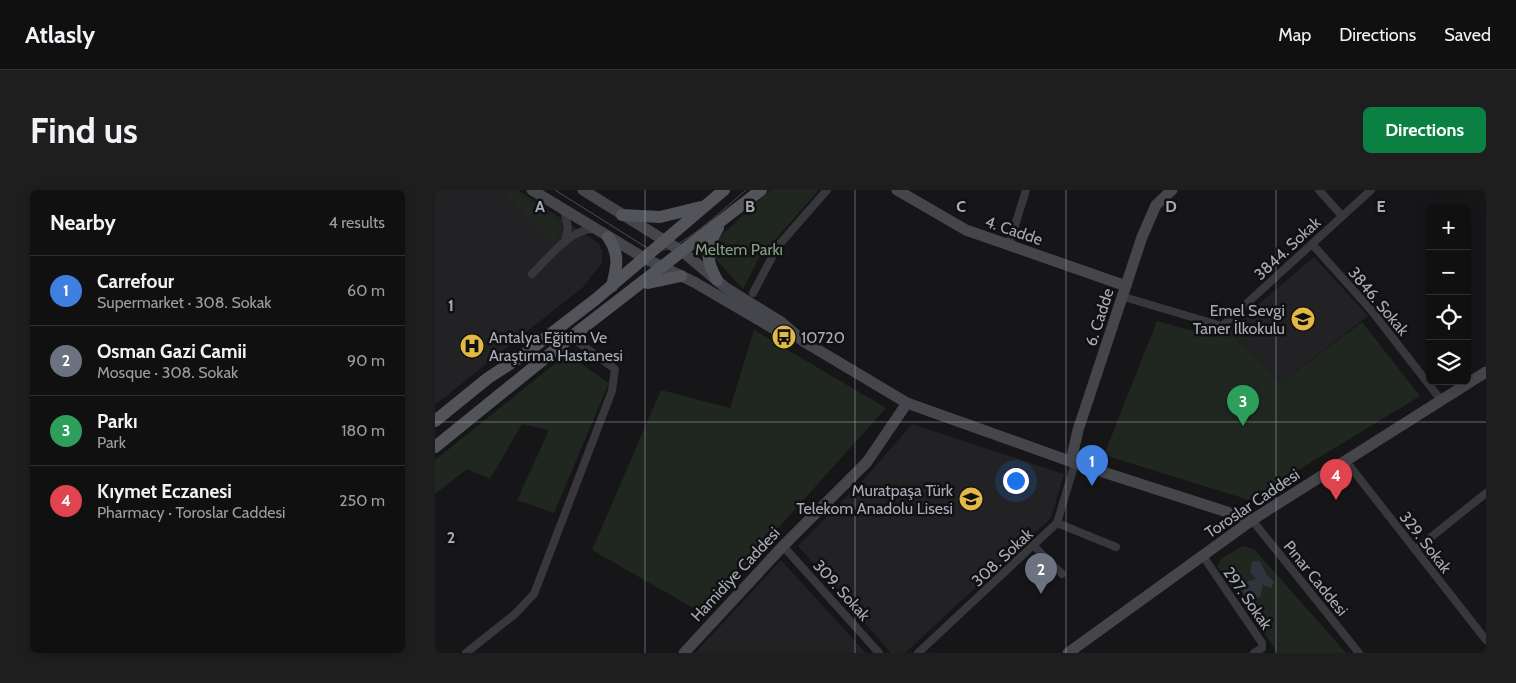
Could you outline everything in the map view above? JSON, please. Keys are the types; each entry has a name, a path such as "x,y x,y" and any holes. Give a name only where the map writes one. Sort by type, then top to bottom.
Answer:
{"main road":[{"path":"532,190 644,258 681,276 776,330 803,340"},
{"path":"583,190 683,252 748,303 781,322 803,340 907,403 1073,462 1252,520"},
{"path":"435,422 488,378 522,356 612,286 724,190"},
{"path":"435,447 571,337 720,224 761,190"},
{"name":"4. Cadde","path":"897,190 958,226 1125,291"},
{"name":"6. Cadde","path":"1073,462 1078,430 1142,236 1156,205 1172,190"},
{"path":"622,215 660,217 704,207"},
{"path":"717,280 710,268 707,248 720,224"},
{"path":"608,237 615,247 618,260 612,286"},
{"path":"630,292 661,278 681,276"},
{"name":"Toroslar Caddesi","path":"1068,653 1252,520 1486,372"},
{"name":"Hamidiye Caddesi","path":"684,653 783,546 867,462 907,403"}],"street":[{"path":"753,293 778,246 827,190"},
{"path":"1009,245 1026,190"},
{"path":"1319,190 1342,216"},
{"name":"3844. Sokak","path":"1125,291 1221,326 1371,190"},
{"path":"564,210 569,227 565,242"},
{"path":"532,274 565,242 586,229 594,229"},
{"name":"3846. Sokak","path":"1312,244 1371,310 1441,400"},
{"path":"466,653 515,614 535,594 612,391 615,369 571,337"},
{"name":"329. Sokak","path":"1345,460 1484,634"},
{"name":"308. Sokak","path":"918,653 1057,523 1073,462"},
{"path":"1415,550 1486,493"},
{"name":"Pınar Caddesi","path":"1252,520 1359,653"},
{"path":"1057,523 1117,547"},
{"name":"309. Sokak","path":"783,546 879,653"},
{"path":"1034,546 1061,574"},
{"name":"297. Sokak","path":"1203,556 1262,643 1262,648 1254,653"}],"shaded area":[{"name":"Antalya Eğitim Ve Araştırma Hastanesi","path":"435,190 518,190 599,244 602,251 602,263 583,287 435,405"},
{"name":"Emel Sevgi Taner İlkokulu","path":"1314,257 1368,316 1281,383 1228,330"},
{"path":"912,424 1064,474 1051,518 905,653 891,653 798,546 864,479"},
{"path":"781,560 866,653 695,653"},
{"path":"1260,561 1266,574 1274,582 1271,588 1263,585 1260,597 1251,601 1244,595 1242,587 1248,581 1256,579 1250,572 1252,562"}],"green space":[{"path":"512,190 559,222 561,229 551,244 507,196"},
{"name":"Meltem Parkı","path":"770,190 819,190 759,258 743,289 711,254 711,245"},
{"path":"1157,321 1215,337 1228,330 1281,383 1362,322 1420,396 1249,500 1104,455"},
{"path":"754,330 886,408 702,613 592,550 661,390 730,408"},
{"path":"567,354 609,383 554,513 517,500 549,430 522,424 490,479 467,469 435,494 435,460"},
{"path":"1243,546 1254,549 1346,653 1278,653 1217,566 1222,558"}],"tram line":[{"path":"555,190 653,250 663,250 672,247 694,234 746,190"}],"place":[{"name":"Emel Sevgi Taner İlkokulu","path":"1303,319"},
{"name":"10720","path":"784,337"},
{"name":"Antalya Eğitim Ve Araştırma Hastanesi","path":"472,346"},
{"name":"Parkı","path":"1243,426"},
{"name":"Carrefour","path":"1092,486"},
{"name":"Muratpaşa Türk Telekom Anadolu Lisesi","path":"971,499"},
{"name":"Kıymet Eczanesi","path":"1336,500"},
{"name":"Osman Gazi Camii","path":"1041,594"}]}
